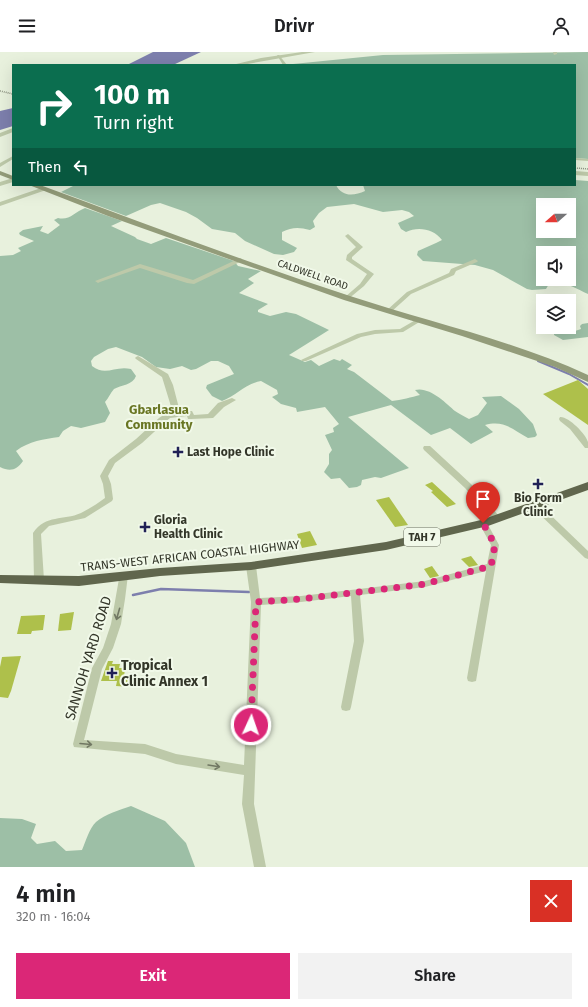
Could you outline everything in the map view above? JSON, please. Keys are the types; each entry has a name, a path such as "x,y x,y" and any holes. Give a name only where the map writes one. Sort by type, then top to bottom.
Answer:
{"highway":[{"name":"TRANS-WEST AFRICAN COASTAL HIGHWAY","path":"0,579 79,581 250,566 386,546 483,523 588,486"}],"main road":[{"path":"0,173 12,179"},
{"name":"CALDWELL ROAD","path":"36,186 347,298 558,365 588,379"}],"street":[{"path":"240,64 287,54 313,52"},
{"path":"278,56 284,64"},
{"path":"0,135 12,130"},
{"path":"0,165 12,158"},
{"path":"576,159 588,160"},
{"path":"576,173 588,174"},
{"path":"0,184 12,179"},
{"path":"0,204 44,189"},
{"path":"347,298 362,285 371,274 349,260 351,253 360,247 348,236"},
{"path":"98,281 140,266 189,282 194,282 240,260"},
{"path":"389,311 408,293 452,274 453,270 475,261"},
{"path":"304,360 359,335 375,332 401,331 419,320"},
{"path":"138,358 164,376 169,385 178,414"},
{"path":"39,580 37,533 46,524 82,516 109,499 107,484 104,476 112,462 168,416 188,413 191,417 210,416 221,405 232,400"},
{"path":"563,419 573,427 588,446"},
{"path":"427,448 468,486 496,518"},
{"path":"535,505 588,556"},
{"path":"472,678 495,545 483,523"},
{"path":"250,566 256,602 248,804 260,867"},
{"path":"256,602 301,599 425,584 491,566"},
{"name":"SANNOH YARD ROAD","path":"123,576 121,602 108,648 104,659 97,668 78,744 145,749 176,760 249,772"},
{"path":"346,707 359,641 355,592"}],"green space":[{"path":"588,52 588,159 576,158 576,64 293,64 383,55"},
{"path":"576,180 588,181 588,294 571,286 576,286 576,246 536,246 536,286 548,286 546,289 527,289 493,270 475,265 423,261 417,255 418,251 442,240 435,233 430,231 416,229 406,232 401,229 398,223 414,216 409,212 402,210 383,212 354,204 327,207 319,213 313,221 315,227 310,230 296,228 282,232 282,240 297,248 294,252 283,255 274,254 245,241 235,233 212,229 186,212 160,203 151,205 126,216 61,192 73,186 337,186 342,192 357,194 365,191 363,186 576,186"},
{"path":"85,208 122,221 111,226 137,239 151,244 166,238 234,261 238,266 261,271 248,279 254,283 239,293 268,304 258,310 258,312 270,316 286,312 296,314 329,330 289,355 305,362 311,360 319,366 334,359 340,361 342,359 352,365 347,369 354,372 392,401 420,395 415,390 426,390 469,419 478,415 487,403 482,397 501,396 519,409 533,424 537,435 535,437 528,438 508,426 492,424 485,425 493,432 471,444 450,428 431,435 391,405 348,417 409,468 381,478 375,477 362,480 361,485 349,488 340,478 331,479 324,472 329,464 329,454 332,450 325,435 334,432 333,428 339,424 325,407 297,412 296,408 281,404 272,397 278,394 277,390 261,381 245,387 222,401 212,396 206,388 207,385 234,374 229,366 218,361 211,361 191,370 182,366 170,369 156,367 142,357 116,347 108,349 94,357 91,361 92,366 102,371 120,368 131,369 136,376 132,381 114,389 111,392 105,402 110,413 105,422 81,428 71,426 63,431 59,437 26,445 16,451 23,461 16,468 10,470 0,467 0,256 13,255 21,251 18,248 34,241 20,235 19,233 23,230 43,226 40,231 48,234 60,225 54,220 69,217"},
{"path":"588,323 588,337 563,340 554,335 576,334 576,331 581,329 580,326"},
{"path":"131,806 165,821 186,843 195,867 0,867 0,818 22,819 36,824 31,838 37,844 55,841 66,851 82,850 96,822 108,814"}],"water":[{"path":"153,52 201,52 175,64 129,64"},
{"path":"12,108 12,126 0,130 0,111"}],"building":[{"path":"578,380 588,389 588,425 543,394"},
{"path":"432,482 456,504 447,507 431,492 433,491 425,485"},
{"path":"389,497 408,525 395,527 376,500"},
{"path":"310,531 317,545 302,548 297,534"},
{"path":"471,556 478,565 469,567 461,559"},
{"path":"432,566 439,576 430,578 424,569"},
{"path":"74,612 71,630 58,631 60,614"},
{"path":"45,615 43,630 32,631 31,634 17,634 21,616"},
{"path":"21,656 8,698 0,697 0,667 2,657"},
{"name":"Tropical Clinic Annex 1","path":"108,661 113,661 112,664 120,664 119,668 125,668 124,677 133,677 131,687 116,686 117,681 101,681"}],"waterway":[{"path":"538,361 569,374 588,385"},
{"path":"133,595 161,589 249,592"}],"railway":[{"path":"0,91 12,94"},
{"path":"576,168 588,169"}],"place":[{"name":"Last Hope Clinic","path":"178,452"},
{"name":"Bio Form Clinic","path":"538,484"},
{"name":"Gloria Health Clinic","path":"145,527"},
{"name":"Tropical Clinic Annex 1","path":"112,673"}],"district":[{"name":"Gbarlasua Community","path":"159,416"}],"route":[{"path":"251,725 256,602 301,599 425,584 491,566 495,545 483,523"}]}
